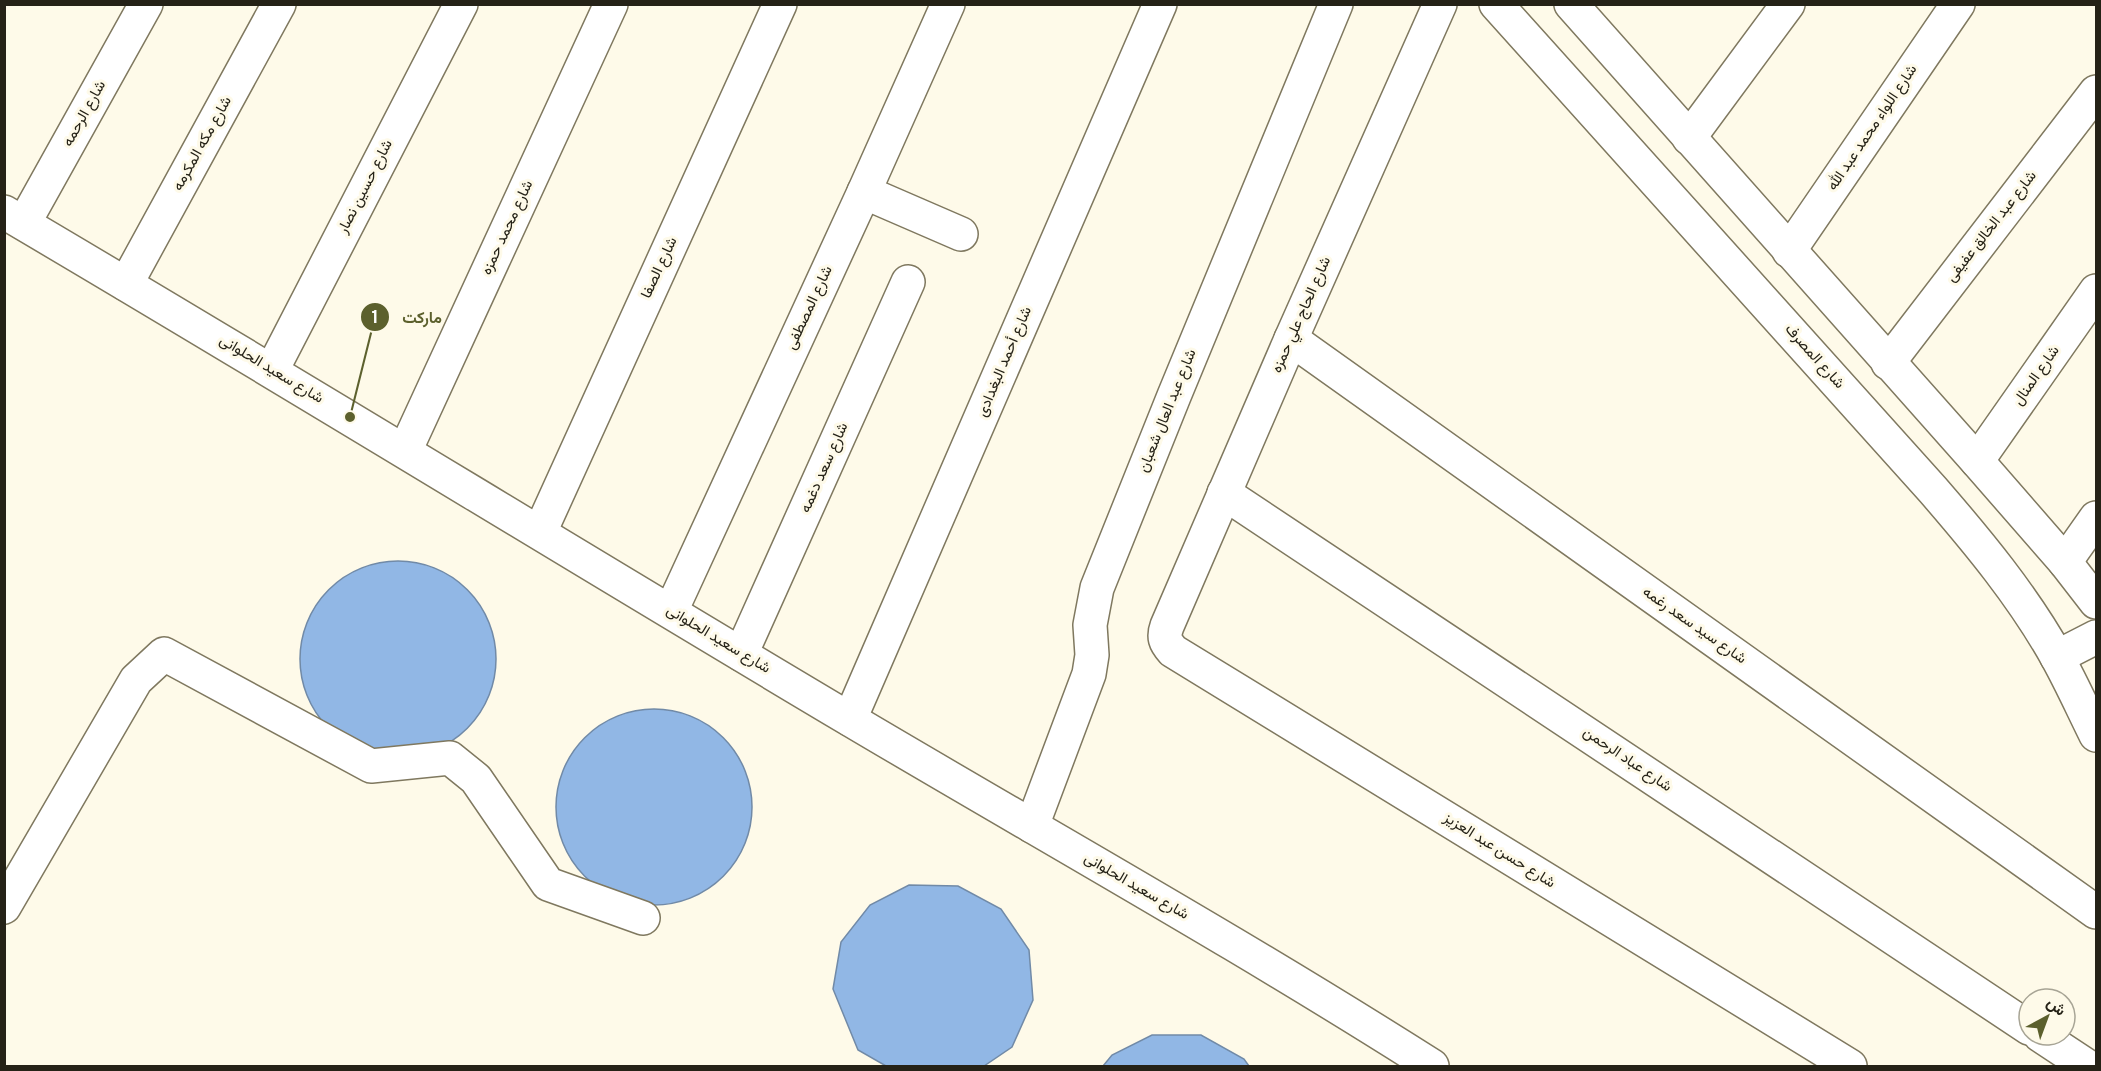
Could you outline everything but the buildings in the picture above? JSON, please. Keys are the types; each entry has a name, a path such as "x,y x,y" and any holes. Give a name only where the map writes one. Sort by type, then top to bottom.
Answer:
{"street":[{"name":"شارع الرحمه","path":"14,218 146,4"},
{"name":"شارع مكه المكرمه","path":"126,284 279,4"},
{"name":"شارع حسين نصار","path":"272,370 461,4"},
{"name":"شارع محمد حمزه","path":"405,451 611,4"},
{"name":"شارع الصفا","path":"540,532 780,4"},
{"name":"شارع المصطفى","path":"671,611 948,4"},
{"name":"شارع أحمد البغدادى","path":"850,719 1160,4"},
{"name":"شارع عبد العال شعبان","path":"1032,826 1089,674 1092,655 1090,625 1097,588 1336,4"},
{"name":"شارع الحاج علي حمزه","path":"1167,626 1291,339 1440,4"},
{"name":"شارع المصرف","path":"1496,4 1933,490 1999,570 2057,657 2097,735"},
{"path":"1689,138 1788,4"},
{"name":"شارع اللواء محمد عبد الله","path":"1789,252 1958,4"},
{"path":"1582,9 1689,138 1977,461 2097,602"},
{"name":"شارع عبد الخالق عفيفى","path":"1888,363 2097,92"},
{"path":"864,192 961,234"},
{"name":"شارع سعيد الحلوانى","path":"14,218 272,370 850,719 1329,1001 1432,1066"},
{"name":"شارع سعد دغمه","path":"741,654 908,282"},
{"name":"شارع المنال","path":"1977,461 2097,291"},
{"name":"شارع سيد سعد رغمه","path":"1291,339 2097,912"},
{"name":"شارع عباد الرحمن","path":"1224,493 2017,1020"},
{"path":"2065,562 2097,518"},
{"name":"شارع حسن عبد العزيز","path":"1167,626 1166,643 1173,651 1850,1066"},
{"path":"2057,657 2097,637"},
{"path":"4,907 136,680 164,654 371,766 450,758 476,779 548,884 643,918"},
{"path":"2058,1047 2087,1066"}],"water":[{"path":"408,561 436,568 453,577 468,589 480,604 489,621 495,640 495,678 489,697 480,714 468,729 453,741 436,750 417,756 388,757 360,750 343,741 328,729 316,714 307,697 301,678 300,649 307,621 316,604 328,589 343,577 360,568 379,562"},
{"path":"664,709 692,716 709,725 724,737 736,752 745,769 751,788 751,826 745,845 736,862 724,877 709,889 692,898 673,904 644,905 616,898 599,889 584,877 572,862 563,845 557,826 556,797 563,769 572,752 584,737 599,725 616,716 635,710"},
{"path":"909,885 958,886 1001,909 1029,950 1033,1000 1012,1047 984,1066 886,1066 858,1050 833,989 841,942 870,905"},
{"path":"1152,1035 1201,1035 1244,1059 1249,1066 1103,1066 1112,1055"}],"place":[{"name":"ماركت","path":"350,417"}]}
